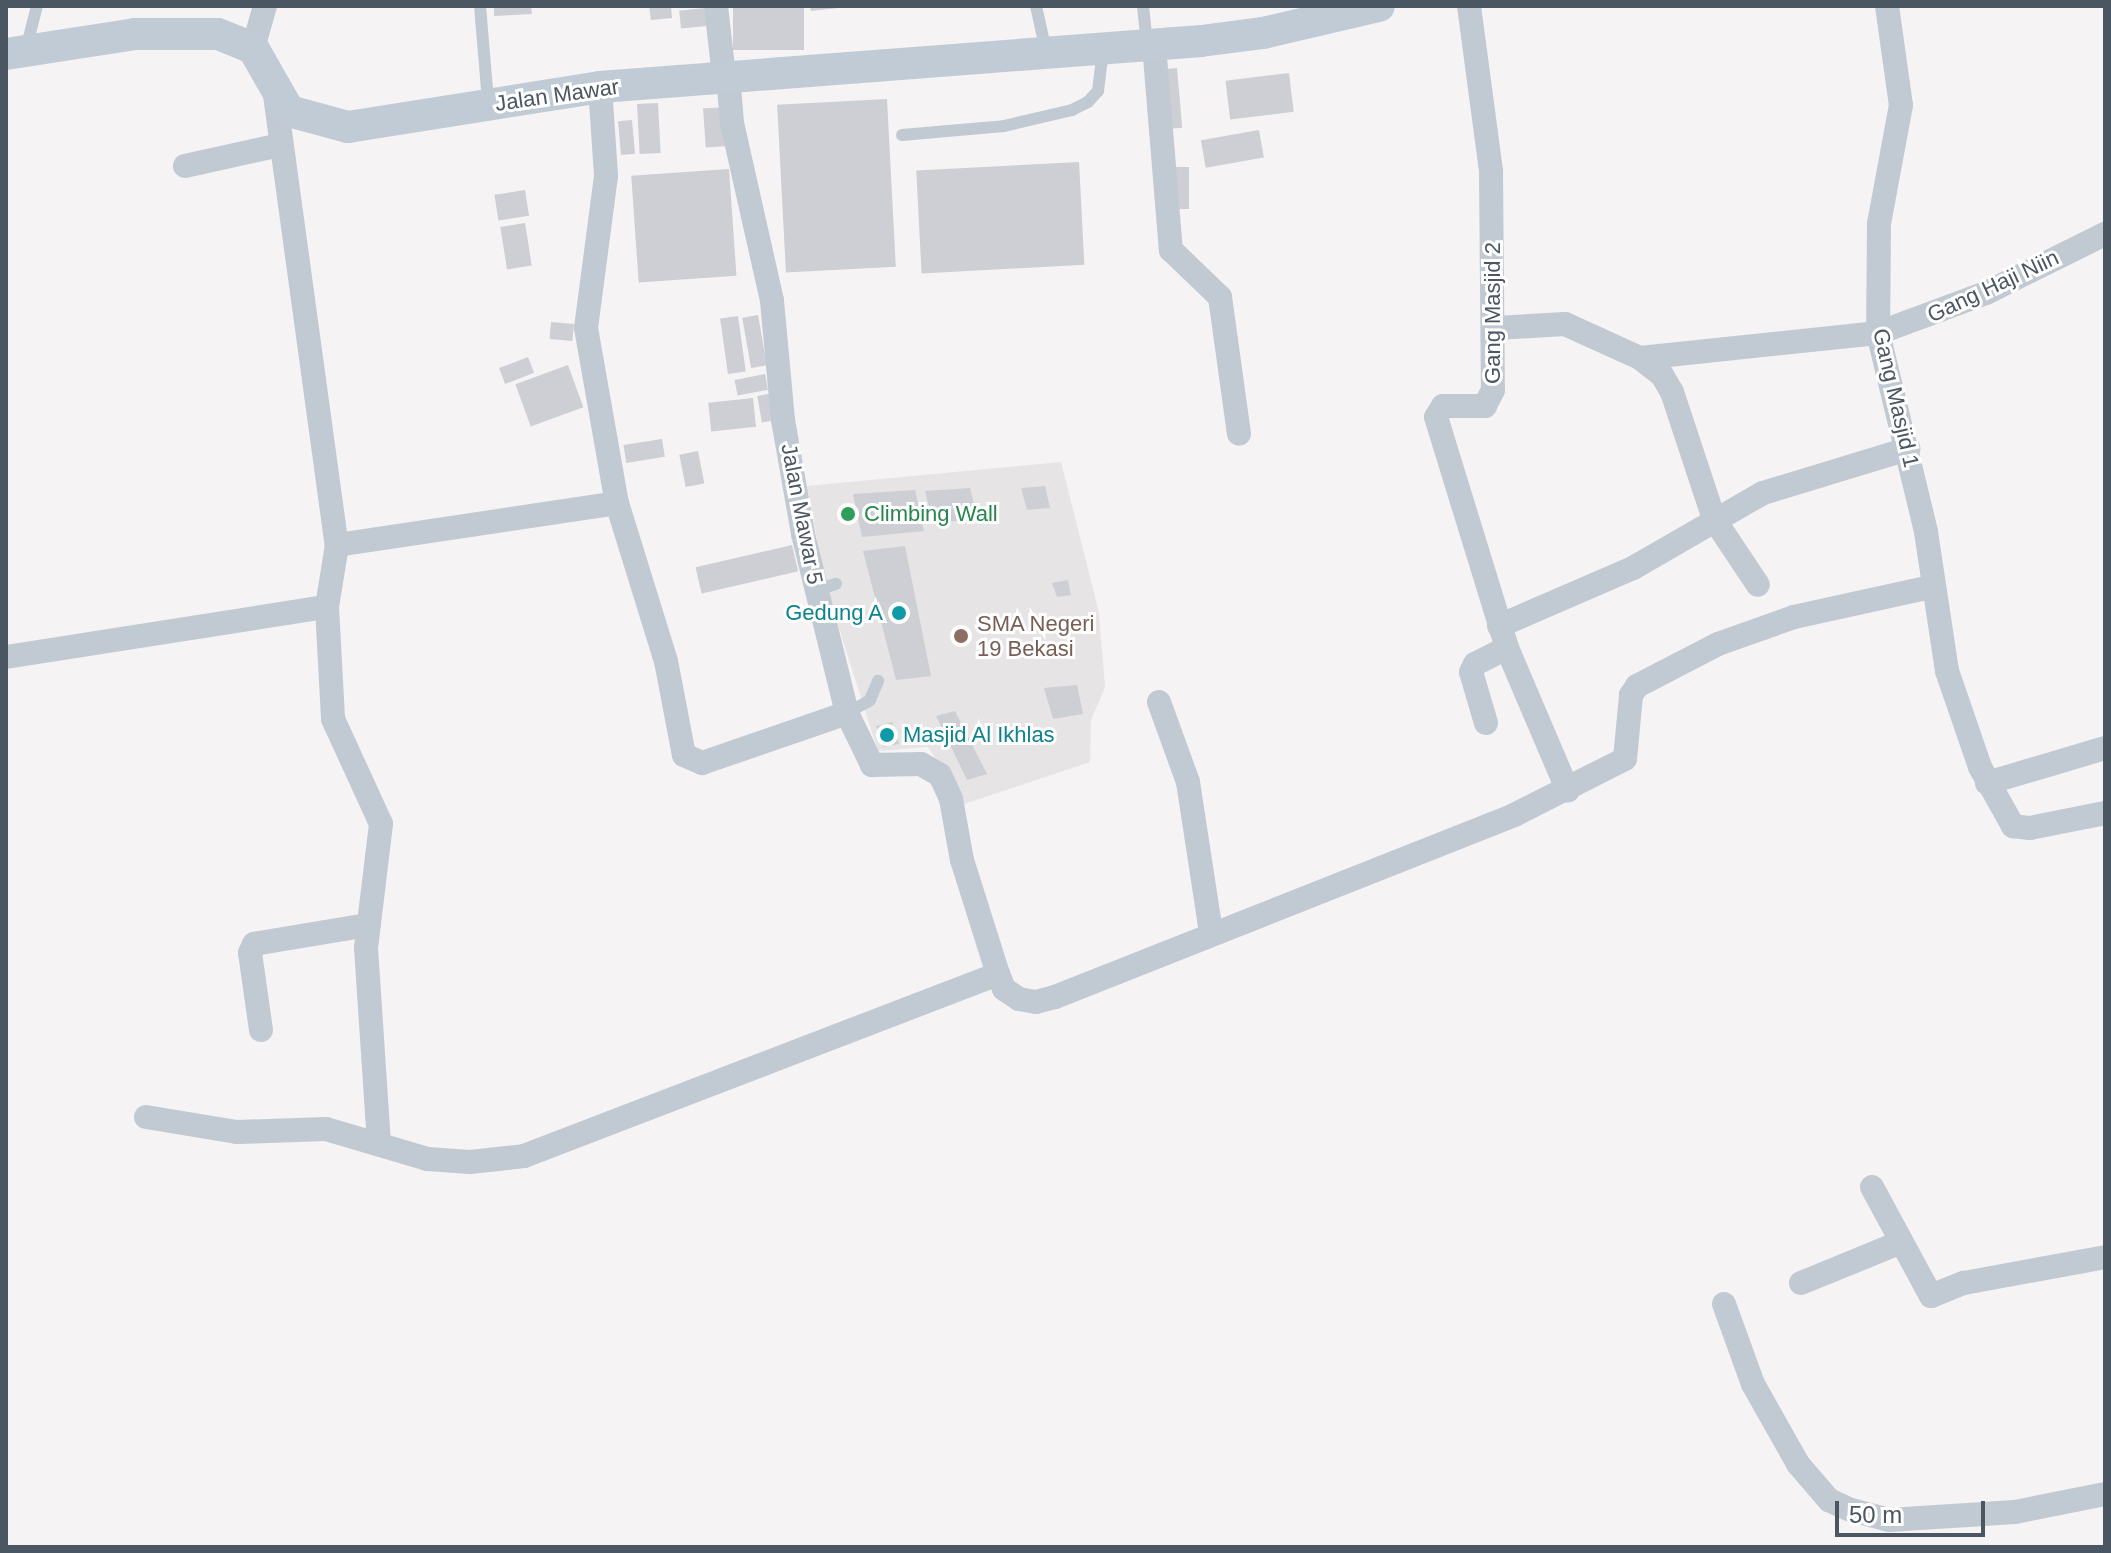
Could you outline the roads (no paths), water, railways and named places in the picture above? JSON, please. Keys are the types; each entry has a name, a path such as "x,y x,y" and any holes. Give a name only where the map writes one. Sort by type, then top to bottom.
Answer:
{"street":[{"path":"16,52 193,31 236,38 253,48 265,21 265,6"},
{"name":"Jalan Mawar 5","path":"716,6 732,123 767,271 783,420 826,587 847,713 872,765 921,764 940,775 951,799 962,860 998,974"},
{"name":"Jalan Mawar","path":"253,48 275,95 302,118 348,127 600,87 1151,46 1263,33 1379,6"},
{"name":"Gang Masjid 2","path":"1469,6 1491,171 1496,328 1492,399 1485,406 1443,406 1436,417 1503,637 1568,791"},
{"name":"Gang Masjid 1","path":"1887,6 1901,105 1879,224 1878,333 1908,449 1947,671 1987,783 2009,823 2019,828 2105,813"},
{"path":"1151,46 1171,250 1220,297 1239,434"},
{"path":"600,87 606,176 586,328 617,503 666,661 688,760 702,763 847,713"},
{"path":"275,95 337,545 327,607 333,719 381,824 378,876 368,925 366,984 379,1143"},
{"path":"185,166 280,145"},
{"name":"Gang Haji Niin","path":"1640,358 1878,333 1973,299 2105,234"},
{"path":"1496,328 1565,324 1640,358 1662,375 1672,392 1714,519 1758,585"},
{"path":"1486,723 1471,672 1475,664 1503,637 1633,568 1763,493 1908,449"},
{"path":"337,545 617,503"},
{"path":"146,1117 237,1132 317,1128 427,1159 470,1162 524,1156 998,974 1004,989 1036,1002 1568,791 1625,759 1631,695 1637,686 1718,644 1794,617 1931,587"},
{"path":"6,657 327,607"},
{"path":"1159,702 1188,782 1211,932"},
{"path":"1987,783 2105,748"},
{"path":"261,1030 250,953 254,944 368,925"},
{"path":"1872,1187 1899,1243 1931,1296 1964,1283 2105,1257"},
{"path":"1801,1283 1899,1243"},
{"path":"1724,1304 1741,1356 1780,1435 1815,1486 1848,1509 1889,1520 2015,1512 2105,1494"}],"lane":[{"path":"16,52 37,6"},
{"path":"480,6 488,104"},
{"path":"1036,6 1046,54"},
{"path":"1143,6 1151,46"},
{"path":"902,135 1004,126 1072,110 1088,102 1098,91 1103,48"},
{"path":"847,713 870,700 878,681"}],"place":[{"name":"Climbing Wall","path":"848,514"},
{"name":"Gedung A","path":"899,613"},
{"name":"SMA Negeri 19 Bekasi","path":"961,636"},
{"name":"Masjid Al Ikhlas","path":"887,735"}]}
